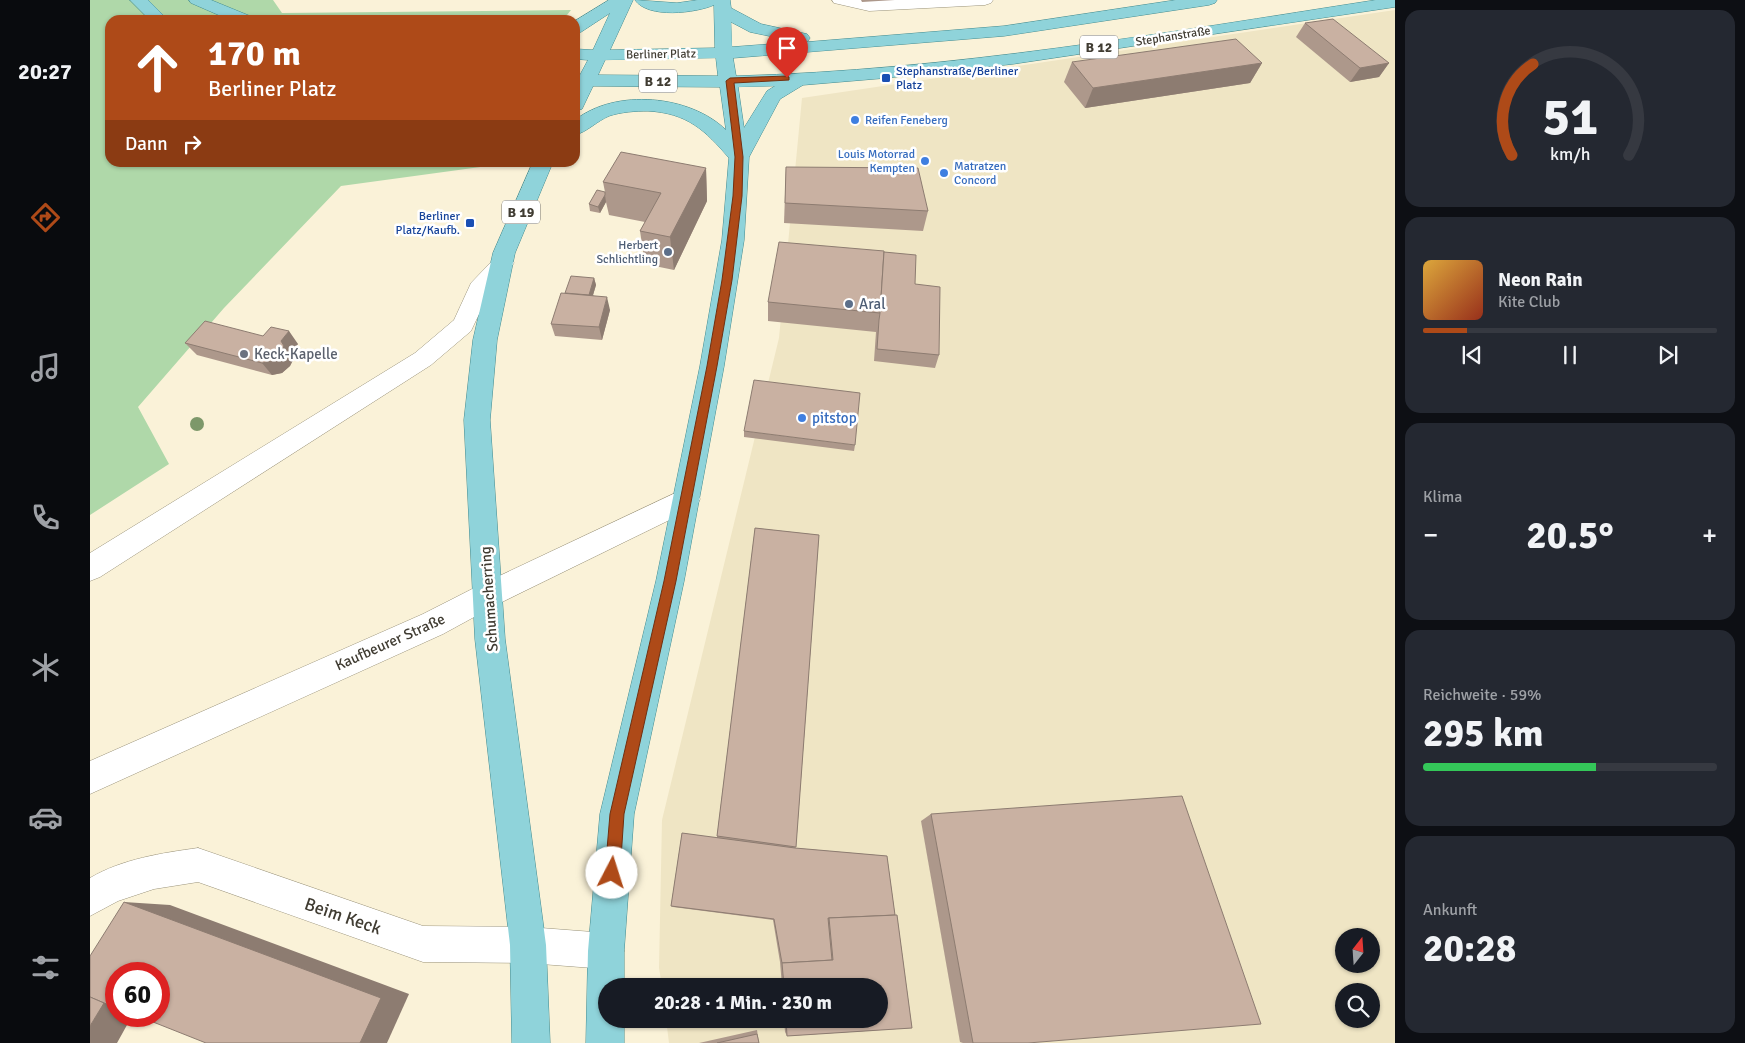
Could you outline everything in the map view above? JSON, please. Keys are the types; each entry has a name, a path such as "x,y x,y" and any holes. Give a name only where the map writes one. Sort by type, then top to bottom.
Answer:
{"main road":[{"path":"138,0 154,15"},
{"path":"197,0 232,15"},
{"path":"580,25 620,0"},
{"name":"Berliner Platz","path":"581,80 598,55 625,0"},
{"path":"643,0 665,7 691,7 719,3 756,28 789,37 847,44"},
{"name":"B 12","path":"847,44 1004,31 1209,0"},
{"name":"Stephanstraße","path":"801,78 884,73 1034,57 1395,2"},
{"path":"605,1043 606,951 617,814 670,581 686,499 727,280 737,196 739,157 719,3"},
{"name":"Berliner Platz","path":"580,54 724,53 847,44"},
{"path":"739,157 762,112 773,96 801,78"},
{"name":"Berliner Platz","path":"581,80 730,81 801,78"},
{"path":"580,126 592,118 624,106 668,107 707,124 739,157"},
{"name":"Schumacherring","path":"531,1043 528,945 490,639 477,420 484,340 502,263 514,226 540,167"}],"street":[{"path":"840,0 869,6 985,0"},
{"name":"B 19","path":"90,568 423,359 462,325 479,289 502,263"},
{"name":"Kaufbeurer Straße","path":"90,778 433,624 488,595 686,499"},
{"name":"Beim Keck","path":"90,898 110,886 154,872 198,865 423,944 528,945 606,951"}],"shaded area":[{"path":"1395,10 1395,1043 669,1043 667,1028 888,1028 888,978 661,978 659,968 662,820 779,338 802,98"}],"green space":[{"path":"90,0 273,0 282,13 571,10 567,15 105,15 105,167 480,167 341,186 224,308 138,407 169,464 90,515"}],"building":[{"path":"1333,19 1389,63 1360,68 1305,23"},
{"path":"1236,39 1262,63 1093,88 1072,62"},
{"path":"621,152 706,168 670,237 640,231 661,193 603,182"},
{"path":"786,167 918,168 928,211 785,203"},
{"path":"597,190 605,192 598,207 589,204"},
{"path":"779,242 884,251 880,313 768,302"},
{"path":"884,252 916,255 915,284 940,287 939,355 877,349"},
{"path":"571,276 594,278 589,295 565,293"},
{"path":"561,293 607,297 599,327 551,324"},
{"path":"205,321 263,336 271,327 289,331 281,341 284,346 280,353 272,361 262,363 185,343"},
{"name":"pitstop","path":"754,380 860,393 855,445 744,431"},
{"path":"755,528 819,535 796,847 717,836"},
{"path":"1182,796 1261,1024 1028,1043 973,1043 931,814"},
{"path":"682,833 795,848 887,856 895,915 828,918 832,960 782,963 774,919 671,906"},
{"path":"124,902 381,998 360,1043 206,1043 166,1027 170,1027 170,962 105,962 105,1003 90,997 90,956"},
{"path":"897,915 912,1028 787,1036 787,1028 888,1028 888,978 783,978 782,963 833,960 829,918"},
{"path":"90,997 104,1003 90,1026"},
{"path":"757,1034 759,1043 717,1043"}],"place":[{"name":"Stephanstraße/Berliner Platz","path":"886,78"},
{"name":"Reifen Feneberg","path":"855,120"},
{"name":"Louis Motorrad Kempten","path":"925,161"},
{"name":"Matratzen Concord","path":"944,173"},
{"name":"Berliner Platz/Kaufb.","path":"470,223"},
{"name":"Herbert Schlichtling","path":"668,252"},
{"name":"Aral","path":"849,304"},
{"name":"Keck-Kapelle","path":"244,354"},
{"name":"pitstop","path":"802,418"}],"route":[{"path":"612,873 617,814 670,581 720,326 733,240 739,157 730,94 730,81 787,78"}]}
